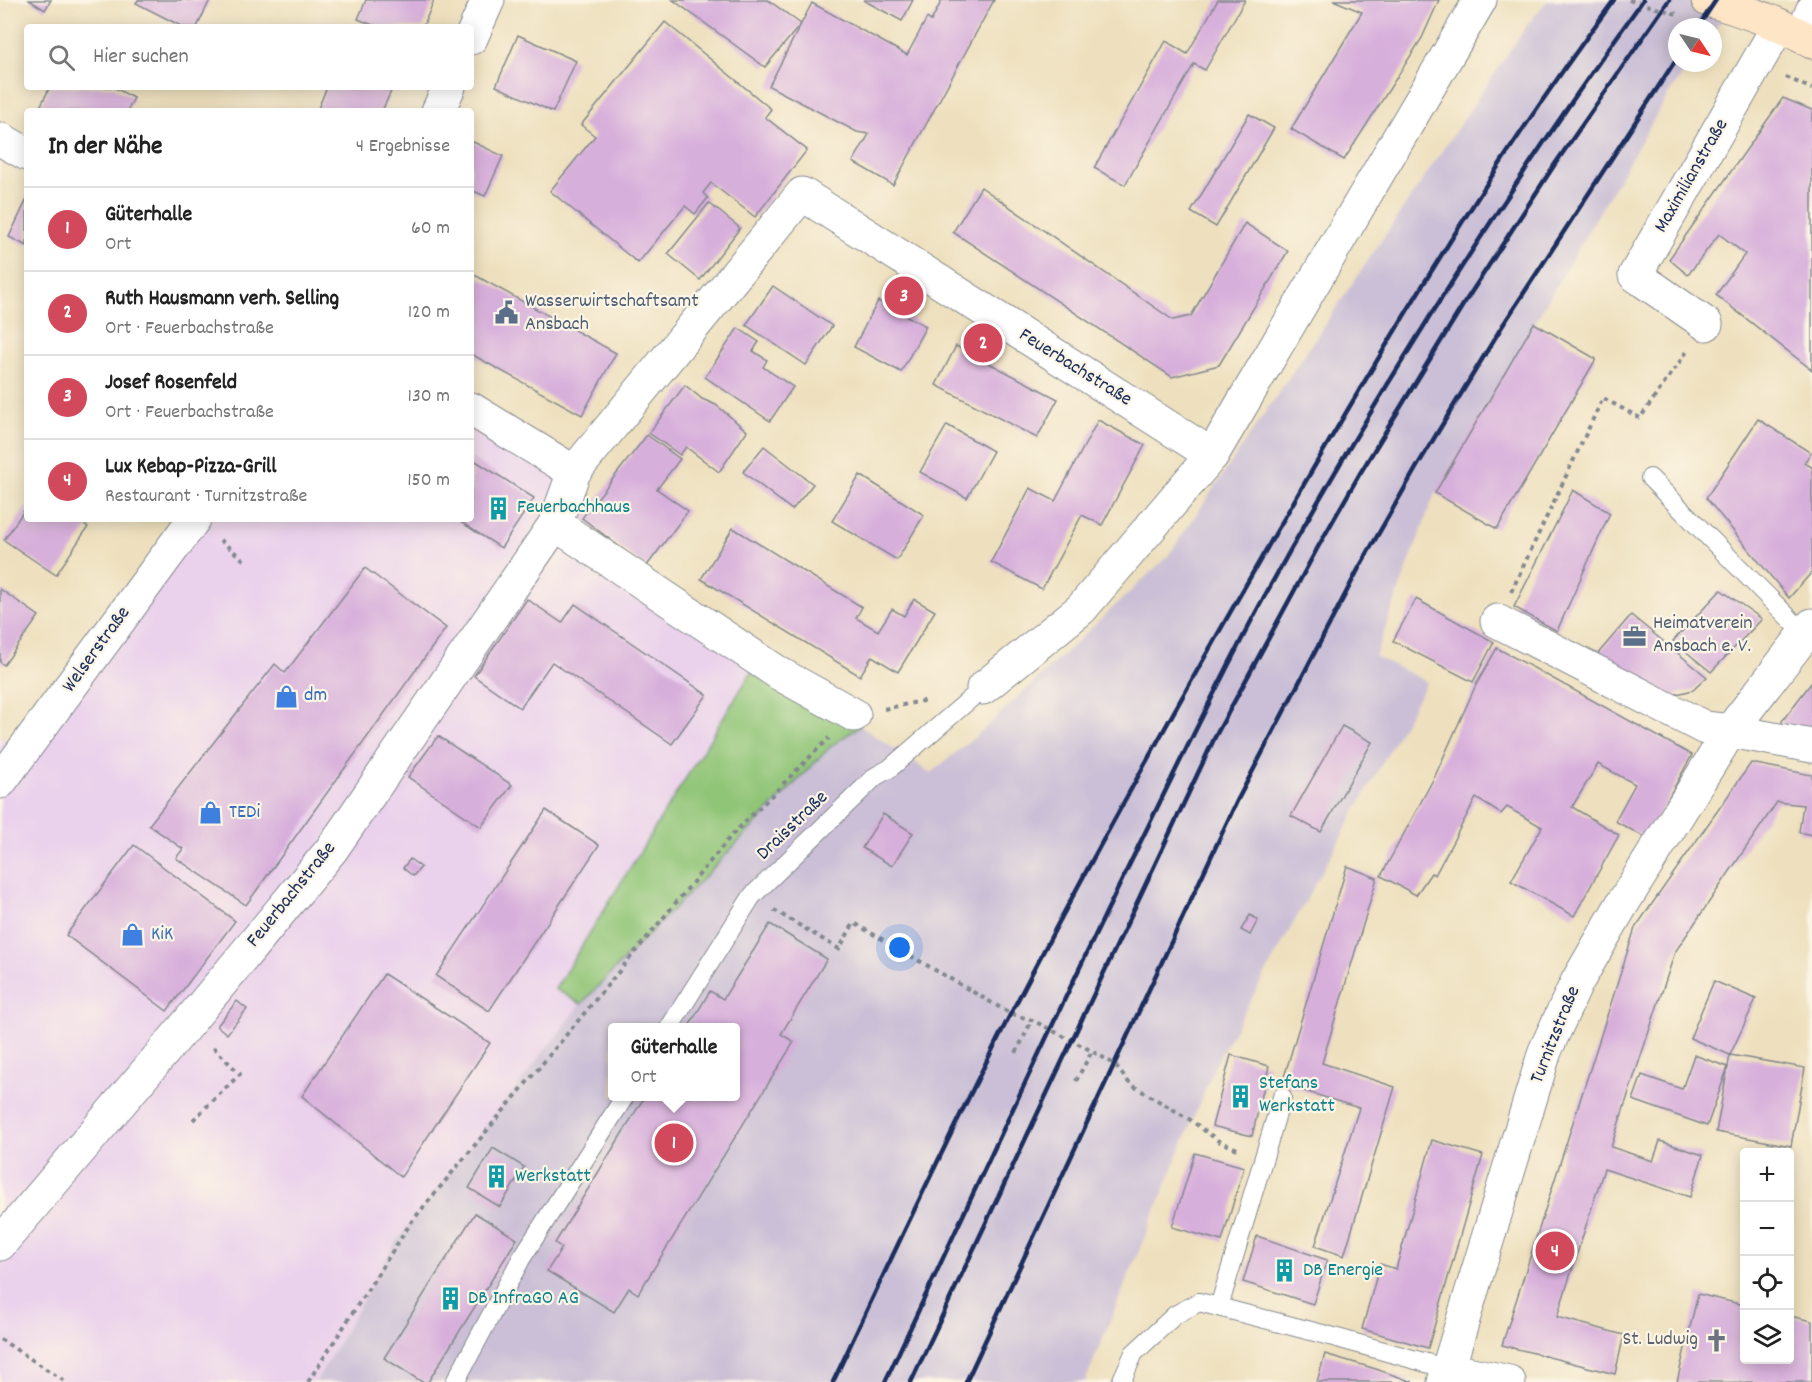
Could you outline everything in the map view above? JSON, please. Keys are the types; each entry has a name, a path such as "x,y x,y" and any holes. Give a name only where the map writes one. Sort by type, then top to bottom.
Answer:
{"street":[{"path":"474,31 488,0"},
{"path":"983,688 1081,609 1212,455 1480,0"},
{"path":"1708,0 1801,28"},
{"name":"Maximilianstraße","path":"1706,324 1635,276 1801,28"},
{"path":"439,108 448,90"},
{"path":"0,140 24,152"},
{"name":"Feuerbachstraße","path":"0,1244 332,849 555,524 574,472 802,194 1212,455"},
{"path":"474,411 574,472"},
{"name":"Welserstraße","path":"0,782 192,522"},
{"path":"555,524 780,674 845,723"},
{"path":"1497,621 1705,728 1812,746"},
{"name":"Turnitzstraße","path":"1446,1376 1545,1051 1577,982 1730,731 1808,629"},
{"path":"1446,1376 1509,1382"}],"lane":[{"path":"1650,478 1808,629"},
{"name":"Draisstraße","path":"672,1023 752,896 876,776 889,769 983,688"},
{"path":"1219,1307 1282,1097"},
{"path":"455,1382 521,1259 622,1101"},
{"path":"1121,1382 1134,1353 1175,1315 1199,1302 1446,1376"}],"path":[{"path":"1497,621 1603,398 1640,418 1706,324"},
{"path":"308,1382 412,1221 732,835 845,723 929,700"},
{"path":"752,896 839,948 854,923 1011,1014 1032,1020 1092,1051 1114,1064 1130,1084 1189,1119 1220,1142 1263,1159"},
{"path":"1016,1053 1032,1020"},
{"path":"1076,1081 1092,1051"},
{"path":"194,1120 240,1074"},
{"path":"0,1339 66,1382"}],"shaded area":[{"path":"1548,0 1736,0 1722,19 1668,18 1668,72 1685,72 1668,95 1435,493 1375,656 1427,682 1216,1063 1085,1382 316,1382 395,1243 581,1004 831,746 860,726 931,773 983,730 1168,556 1528,24"},
{"path":"474,403 587,471 560,523 759,660 555,989 581,1004 395,1243 316,1382 0,1382 0,737 31,762 201,522 474,522"}],"green space":[{"path":"759,660 860,726 831,746 581,1004 555,989"}],"building":[{"path":"29,0 51,0 45,10"},
{"path":"138,0 210,0 198,24 177,24 136,3"},
{"path":"366,0 434,0 424,24 370,24 358,19"},
{"path":"673,0 768,0 801,24 765,67"},
{"path":"863,0 913,0 902,21"},
{"path":"942,0 994,0 893,185 853,162 869,134 857,132 769,86 812,3 907,55 927,18 931,21"},
{"path":"1218,0 1245,0 1205,70 1194,64 1125,185 1094,168 1166,41 1187,54"},
{"path":"1333,0 1439,0 1422,38 1344,160 1291,129 1362,12"},
{"path":"665,22 771,109 765,117 807,150 755,217 711,183 703,193 708,198 695,214 685,206 638,263 550,191 595,136 581,125"},
{"path":"518,35 576,61 553,112 496,86"},
{"path":"48,90 119,90 134,98 129,108 40,108"},
{"path":"326,90 392,90 383,108 318,108"},
{"path":"1783,98 1812,110 1812,370 1716,295 1745,254 1719,234 1688,275 1669,259"},
{"path":"1249,114 1274,128 1216,227 1191,212"},
{"path":"474,142 503,156 485,196 474,191"},
{"path":"981,187 1173,320 1191,316 1245,223 1288,251 1219,365 1172,377 953,232"},
{"path":"709,203 740,228 700,280 668,254"},
{"path":"24,205 24,244 9,237"},
{"name":"Wasserwirtschaftsamt Ansbach","path":"474,275 616,353 582,415 474,356"},
{"path":"773,286 832,326 806,365 746,325"},
{"path":"878,301 926,326 901,372 854,347"},
{"path":"1534,323 1596,359 1497,529 1435,493"},
{"path":"738,328 759,342 753,351 767,360 763,367 793,387 770,421 705,377"},
{"path":"956,346 1058,399 1037,438 936,385"},
{"path":"685,385 702,399 716,405 747,431 719,472 686,447 680,455 649,433"},
{"path":"1758,419 1811,453 1804,463 1812,467 1812,572 1789,598 1706,498"},
{"path":"1098,420 1145,445 1102,525 1082,515 1042,589 991,562 1030,488 1055,501"},
{"path":"947,425 993,451 967,498 920,472"},
{"path":"647,435 680,459 657,489 688,511 646,567 582,518"},
{"path":"764,446 813,484 792,510 743,472"},
{"name":"Feuerbachhaus","path":"474,460 534,498 501,548 461,522 474,522"},
{"path":"860,475 924,515 897,560 832,521"},
{"path":"1573,490 1610,513 1557,631 1514,607"},
{"path":"24,510 24,522 80,522 88,527 56,575 4,540"},
{"path":"733,528 862,607 856,618 878,631 892,609 904,616 914,599 935,611 898,672 872,656 860,676 701,579"},
{"path":"365,568 446,628 246,905 176,858 183,849 149,825 275,664 285,673"},
{"path":"0,589 39,616 4,665 0,662"},
{"path":"1721,590 1762,619 1711,672 1673,641"},
{"path":"527,599 562,623 575,604 707,695 672,744 552,662 520,708 474,676"},
{"path":"1416,599 1494,642 1473,682 1393,641"},
{"name":"Heimatverein Ansbach e. V.","path":"1631,615 1707,677 1693,690 1669,696 1595,657"},
{"path":"1497,648 1692,755 1646,838 1615,821 1635,784 1598,764 1572,807 1619,835 1574,916 1511,881 1542,827 1507,807 1501,814 1476,798 1435,875 1431,873 1416,895 1381,876 1435,776 1475,687"},
{"path":"1812,682 1812,732 1783,727 1782,721"},
{"path":"1342,726 1372,742 1321,832 1291,816"},
{"path":"438,736 512,785 481,827 408,777"},
{"path":"1751,763 1812,775 1812,835 1799,832 1803,805 1777,802 1675,952 1611,1147 1653,1161 1660,1141 1703,1155 1690,1197 1604,1169 1557,1317 1624,1335 1615,1374 1502,1345 1635,928"},
{"path":"546,810 599,845 489,1011 436,976"},
{"path":"883,814 913,833 892,866 862,848"},
{"path":"134,845 235,921 167,1011 66,935"},
{"path":"410,859 421,867 413,876 403,868"},
{"path":"1347,866 1377,878 1322,1063 1395,1087 1344,1256 1315,1246 1359,1108 1282,1084"},
{"path":"1250,915 1258,920 1250,935 1241,930"},
{"path":"770,924 827,959 781,1034 794,1042 638,1294 629,1288 614,1312 547,1271 562,1248 555,1243 642,1101 740,1101 740,1023 691,1023 710,991 723,999"},
{"path":"384,974 490,1043 401,1177 302,1096"},
{"path":"1714,981 1756,999 1730,1055 1690,1038"},
{"path":"237,1001 247,1009 227,1034 217,1026"},
{"name":"Stefans Werkstatt","path":"1231,1055 1269,1066 1252,1136 1212,1126"},
{"path":"1694,1055 1728,1067 1707,1126 1633,1100 1642,1075 1682,1089"},
{"path":"1730,1055 1805,1068 1791,1146 1716,1132"},
{"path":"1432,1140 1483,1155 1428,1348 1362,1329 1380,1264 1396,1269"},
{"name":"Werkstatt","path":"493,1148 524,1167 500,1207 469,1188"},
{"path":"1195,1153 1244,1167 1222,1241 1172,1227"},
{"name":"DB InfraGO AG","path":"475,1213 517,1239 428,1382 422,1382 384,1358"},
{"name":"DB Energie","path":"1257,1236 1327,1260 1313,1304 1243,1282"},
{"name":"St. Ludwig","path":"1698,1294 1740,1304 1740,1364 1794,1364 1794,1317 1812,1321 1812,1382 1677,1382"},
{"path":"1325,1354 1376,1369 1413,1382 1317,1382"}],"railway":[{"path":"833,1382 1010,1015 1189,686 1337,428 1450,241 1530,119 1614,0"},
{"path":"885,1382 1092,942 1188,744 1257,610 1346,453 1441,299 1540,148 1643,0"},
{"path":"911,1382 1215,737 1318,547 1359,475 1463,305 1555,164 1669,0"},
{"path":"1704,18 1716,0"},
{"path":"966,1382 1237,801 1360,566 1501,328 1668,72"}],"place":[{"name":"Josef Rosenfeld","path":"904,296"},
{"name":"Wasserwirtschaftsamt Ansbach","path":"507,313"},
{"name":"Ruth Hausmann verh. Selling","path":"983,343"},
{"name":"Feuerbachhaus","path":"499,508"},
{"name":"Heimatverein Ansbach e. V.","path":"1635,636"},
{"name":"dm","path":"286,696"},
{"name":"TEDi","path":"211,813"},
{"name":"KiK","path":"133,935"},
{"name":"Stefans Werkstatt","path":"1241,1096"},
{"name":"Güterhalle","path":"674,1143"},
{"name":"Werkstatt","path":"497,1177"},
{"name":"Lux Kebap-Pizza-Grill","path":"1555,1251"},
{"name":"DB Energie","path":"1285,1271"},
{"name":"DB InfraGO AG","path":"450,1299"},
{"name":"St. Ludwig","path":"1716,1340"}]}
